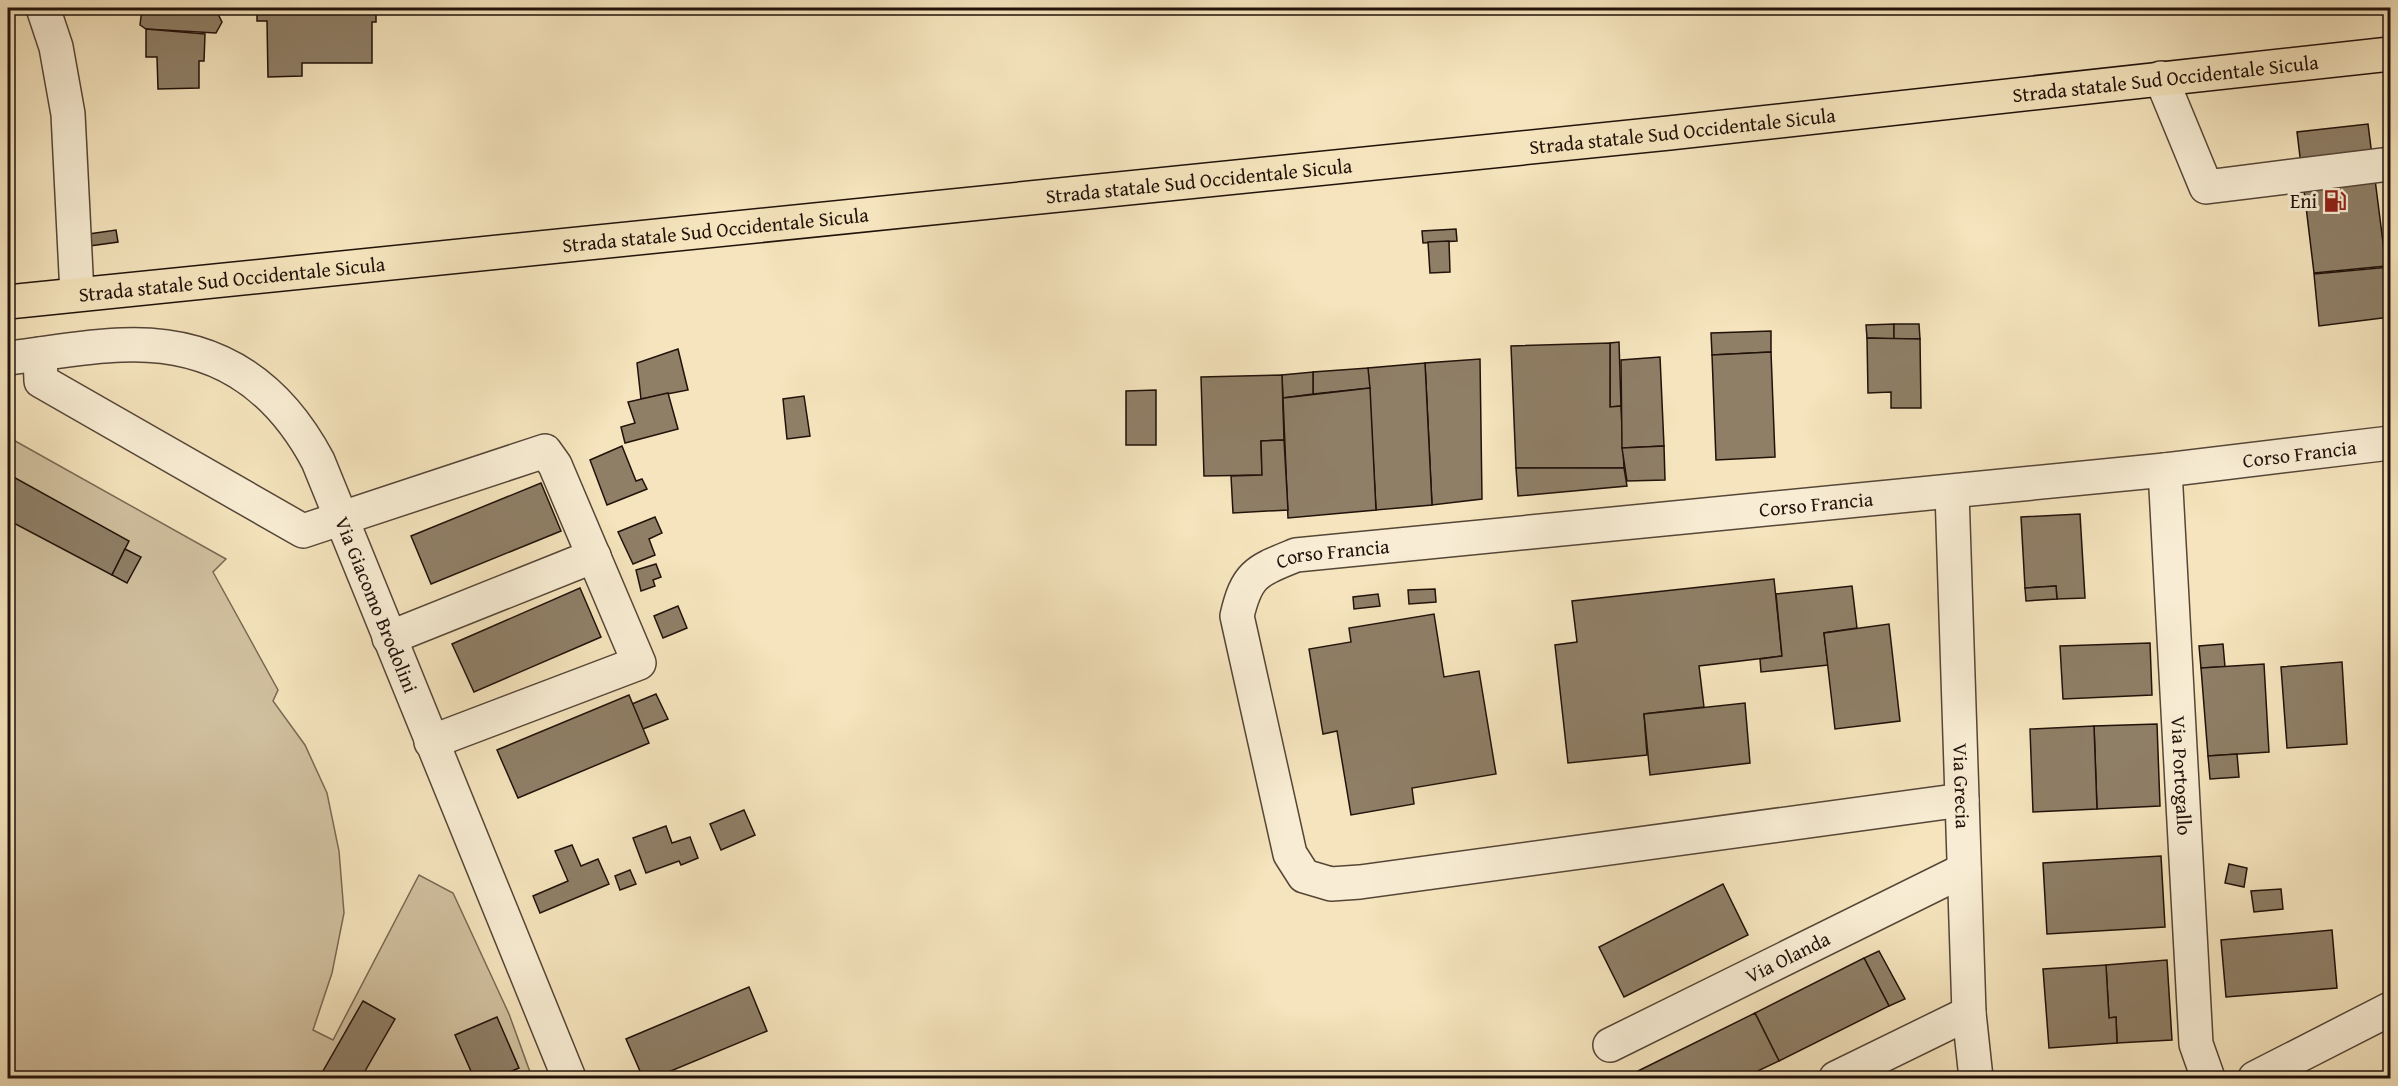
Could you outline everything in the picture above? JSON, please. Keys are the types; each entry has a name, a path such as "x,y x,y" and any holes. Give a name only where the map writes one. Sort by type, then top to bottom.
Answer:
{"main road":[{"name":"Strada statale Sud Occidentale Sicula","path":"8,302 1680,132 2391,54"}],"street":[{"path":"43,8 56,47 68,114 77,294"},
{"path":"2162,78 2206,187 2391,164"},
{"name":"Via Giacomo Brodolini","path":"8,358 120,345 152,345 183,349 212,359 240,373 265,390 286,411 304,435 318,461 569,1078"},
{"path":"39,354 41,381 303,531 546,451 555,465 639,663 431,742"},
{"name":"Corso Francia","path":"1962,800 1331,884 1304,876 1290,854 1237,616 1243,590 1263,568 1296,555 1953,492 2391,443"},
{"name":"Via Portogallo","path":"2165,470 2196,1044 2208,1078"},
{"name":"Via Grecia","path":"1953,492 1969,1014 1976,1078"},
{"path":"389,638 594,556"},
{"name":"Via Olanda","path":"1610,1045 1964,870"},
{"path":"1836,1078 1969,1014"},
{"path":"2255,1078 2387,1018"}],"path":[{"path":"2373,1078 2391,1070"}],"shaded area":[{"path":"8,437 226,559 213,572 278,690 273,701 305,745 327,793 339,851 344,913 332,973 313,1030 333,1040 419,875 453,893 509,1014 530,1072 530,1078 8,1078"}],"building":[{"path":"149,8 218,8 217,12 149,10"},
{"path":"257,8 376,8 376,22 372,22 372,63 302,63 302,76 268,77 267,21 257,21"},
{"path":"142,9 217,12 222,22 216,33 146,29 140,25"},
{"path":"146,29 205,34 204,61 199,61 199,88 158,89 157,57 146,57"},
{"path":"2368,124 2386,266 2314,273 2297,132"},
{"path":"1456,229 1457,241 1423,243 1422,231"},
{"path":"116,230 118,242 76,248 75,236"},
{"path":"1449,241 1450,272 1430,273 1428,242"},
{"path":"2390,267 2390,317 2319,326 2314,274"},
{"path":"1894,324 1894,339 1867,338 1866,325"},
{"path":"1894,324 1919,324 1920,339 1894,339"},
{"path":"1771,331 1771,352 1712,355 1711,333"},
{"path":"1867,338 1920,339 1921,408 1891,408 1891,392 1868,393"},
{"path":"1619,342 1621,406 1610,407 1610,343"},
{"path":"1610,343 1610,407 1621,406 1624,468 1516,468 1511,346"},
{"path":"678,349 688,390 641,399 637,363"},
{"path":"1771,352 1775,457 1716,460 1712,355"},
{"path":"1660,357 1664,446 1622,448 1621,360"},
{"path":"1480,359 1482,499 1432,505 1425,363"},
{"path":"1425,363 1432,505 1376,510 1368,368"},
{"path":"1368,368 1370,388 1313,394 1313,372"},
{"path":"1313,372 1313,394 1283,398 1282,375"},
{"path":"1282,375 1284,440 1261,441 1262,475 1204,476 1201,377"},
{"path":"1370,388 1376,510 1288,518 1283,398"},
{"path":"1156,390 1156,445 1126,445 1126,391"},
{"path":"668,393 678,429 625,443 621,427 635,423 628,402"},
{"path":"804,396 810,436 787,439 783,399"},
{"path":"1284,440 1288,510 1233,513 1231,476 1262,475 1261,441"},
{"path":"622,446 636,481 642,479 647,489 607,505 590,460"},
{"path":"1664,446 1665,480 1627,481 1622,448"},
{"path":"1516,468 1624,468 1627,486 1518,496"},
{"path":"8,474 129,541 112,575 8,520"},
{"path":"541,483 561,531 431,584 411,536"},
{"path":"2080,514 2085,598 2057,599 2056,586 2025,588 2021,517"},
{"path":"655,517 662,533 649,539 655,555 633,564 618,532"},
{"path":"125,549 141,557 127,583 112,575"},
{"path":"656,564 661,577 653,580 655,586 641,591 636,570"},
{"path":"1774,579 1782,656 1699,666 1704,707 1644,714 1647,755 1568,763 1555,645 1577,642 1572,601"},
{"path":"1852,586 1857,628 1824,633 1828,665 1761,672 1760,659 1782,656 1776,594"},
{"path":"2056,586 2057,599 2026,601 2025,588"},
{"path":"580,588 601,637 474,692 452,644"},
{"path":"1435,589 1436,602 1409,604 1408,590"},
{"path":"1378,594 1380,606 1354,609 1353,597"},
{"path":"678,606 687,628 663,638 654,616"},
{"path":"1434,614 1444,677 1479,671 1496,774 1412,788 1414,804 1351,815 1337,731 1323,734 1309,649 1351,642 1349,628"},
{"path":"1889,624 1900,721 1835,729 1824,633"},
{"path":"2150,643 2152,695 2063,699 2060,646"},
{"path":"2223,644 2225,667 2201,668 2199,646"},
{"path":"2342,662 2347,744 2287,748 2281,667"},
{"path":"2264,664 2269,752 2208,756 2201,668"},
{"path":"656,694 668,719 643,729 632,704"},
{"path":"629,695 649,743 518,798 497,750"},
{"path":"1745,703 1750,763 1650,775 1644,714"},
{"path":"2157,724 2160,806 2097,809 2094,726"},
{"path":"2094,726 2097,809 2033,812 2030,729"},
{"path":"2237,754 2239,777 2210,779 2208,756"},
{"path":"744,810 755,835 721,850 710,824"},
{"path":"666,826 672,843 690,837 698,858 681,865 679,861 646,873 633,838"},
{"path":"572,845 581,866 598,859 609,884 540,913 533,896 568,881 555,851"},
{"path":"2161,856 2165,927 2047,934 2043,863"},
{"path":"2229,864 2247,868 2244,887 2225,883"},
{"path":"630,870 636,884 620,890 615,876"},
{"path":"1723,884 1748,935 1624,997 1599,947"},
{"path":"2281,889 2283,909 2254,912 2251,891"},
{"path":"2332,930 2337,988 2226,997 2221,940"},
{"path":"1879,951 1905,999 1889,1006 1864,958"},
{"path":"1864,958 1889,1006 1779,1061 1755,1013"},
{"path":"2167,960 2172,1040 2117,1043 2116,1017 2109,1018 2106,965"},
{"path":"2106,965 2109,1018 2116,1017 2117,1043 2049,1048 2043,969"},
{"path":"749,987 767,1031 654,1078 643,1078 626,1039"},
{"path":"363,1001 395,1019 361,1078 319,1078"},
{"path":"1755,1013 1779,1061 1743,1078 1631,1078 1630,1075"},
{"path":"497,1017 519,1068 495,1078 474,1078 455,1035"}],"place":[{"name":"Eni","path":"2335,201"}]}
